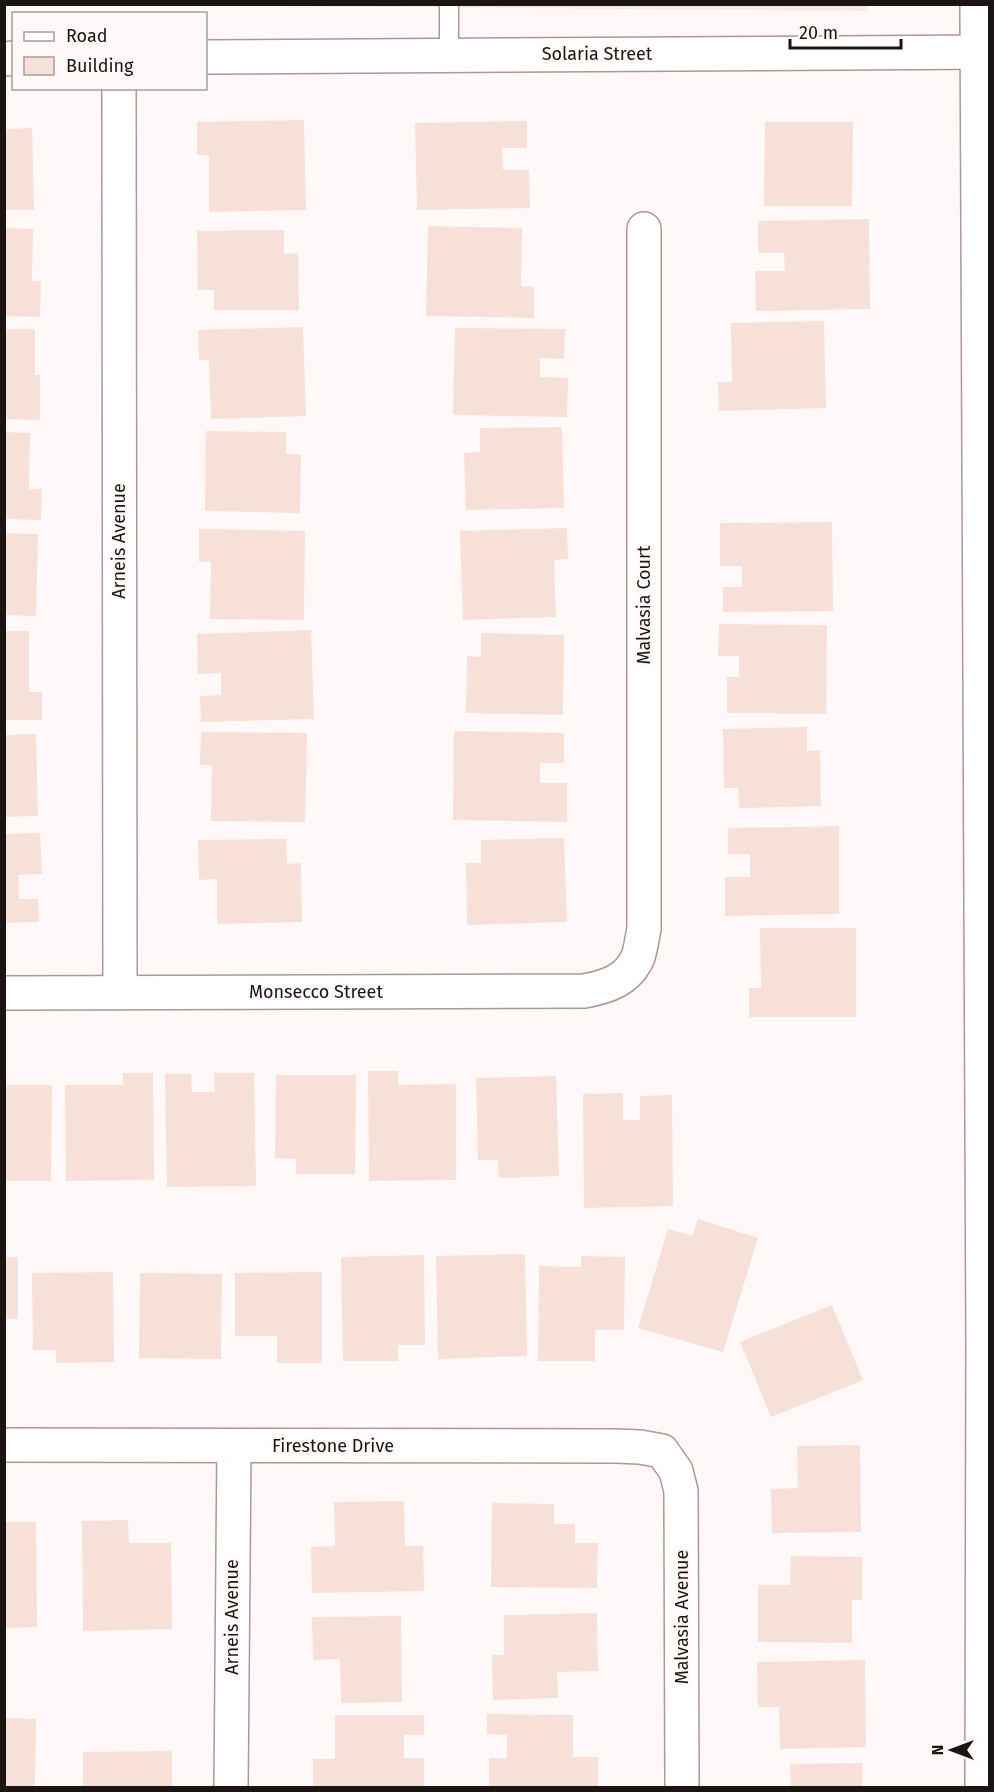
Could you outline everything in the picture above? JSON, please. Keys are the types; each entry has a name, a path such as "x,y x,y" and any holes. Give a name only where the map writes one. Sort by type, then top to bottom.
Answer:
{"street":[{"path":"977,4 983,52 986,1354 982,1788"},
{"name":"Solaria Street","path":"207,57 983,52"},
{"name":"Arneis Avenue","path":"119,90 120,993"},
{"name":"Malvasia Court","path":"624,976 638,957 644,929 644,229"},
{"name":"Monsecco Street","path":"4,993 584,991 605,988 624,976"},
{"name":"Firestone Drive","path":"4,1445 616,1446 662,1451"},
{"name":"Arneis Avenue","path":"231,1788 234,1446"},
{"name":"Malvasia Avenue","path":"662,1451 676,1471 681,1491 682,1788"}],"lane":[{"path":"449,4 449,55"}],"shaded area":[{"path":"5,4 872,5 864,11"}],"building":[{"path":"304,120 306,210 209,212 209,155 197,155 197,122"},
{"path":"527,121 527,148 502,148 503,170 529,170 530,208 417,210 415,123"},
{"path":"765,122 853,122 852,206 764,206"},
{"path":"32,128 34,210 4,210 4,129"},
{"path":"869,219 870,309 756,311 755,271 785,271 784,253 758,253 758,221"},
{"path":"428,226 522,228 521,286 534,287 534,318 426,316"},
{"path":"4,228 33,229 32,281 41,281 40,317 4,316"},
{"path":"284,230 284,254 298,253 299,310 214,310 214,290 198,290 197,231"},
{"path":"824,321 826,408 719,411 718,382 732,382 731,323"},
{"path":"303,327 306,416 211,419 209,360 199,360 198,330"},
{"path":"455,328 565,329 564,359 540,358 540,377 568,378 567,417 453,415"},
{"path":"4,329 35,329 35,375 40,375 40,420 4,419"},
{"path":"562,427 564,508 466,510 464,453 480,452 480,428"},
{"path":"206,431 286,432 286,454 301,454 300,513 205,511"},
{"path":"5,432 30,433 29,489 42,489 41,520 5,519"},
{"path":"832,522 833,611 723,612 723,587 742,587 742,566 720,566 720,523"},
{"path":"567,528 568,559 554,560 556,617 463,620 460,531"},
{"path":"199,529 305,531 304,620 210,619 211,562 199,562"},
{"path":"4,533 38,534 36,616 4,615"},
{"path":"719,624 827,625 826,714 727,713 727,677 739,677 739,656 718,656"},
{"path":"311,630 314,719 201,722 200,696 221,695 221,673 198,674 197,634"},
{"path":"4,631 29,631 29,692 42,692 42,720 4,720"},
{"path":"481,633 564,635 563,715 466,713 467,656 481,657"},
{"path":"807,727 807,751 820,750 821,806 739,808 738,788 724,788 723,729"},
{"path":"454,731 564,733 564,763 540,763 540,783 567,783 567,822 453,820"},
{"path":"201,732 307,733 305,822 211,821 212,765 200,765"},
{"path":"36,734 38,816 4,817 4,735"},
{"path":"839,826 839,914 725,916 725,877 750,877 750,854 728,854 728,828"},
{"path":"40,833 42,874 18,875 19,899 38,899 39,922 4,923 4,834"},
{"path":"564,838 567,922 467,925 466,863 481,863 481,840"},
{"path":"286,839 287,864 301,863 302,922 217,924 217,879 199,880 198,840"},
{"path":"760,928 856,928 856,1017 749,1017 749,988 761,988"},
{"path":"368,1071 398,1071 398,1085 456,1084 456,1180 369,1181"},
{"path":"123,1073 153,1073 154,1180 66,1181 65,1085 123,1085"},
{"path":"214,1073 254,1073 256,1186 167,1187 165,1074 191,1074 192,1092 215,1092"},
{"path":"276,1075 356,1075 355,1174 296,1174 296,1159 275,1158"},
{"path":"556,1076 559,1176 499,1178 498,1160 478,1160 476,1078"},
{"path":"4,1085 52,1085 51,1181 4,1181"},
{"path":"623,1093 623,1120 640,1120 640,1096 672,1095 673,1206 584,1208 583,1094"},
{"path":"698,1219 758,1238 723,1352 638,1328 668,1229 692,1236"},
{"path":"525,1254 527,1356 438,1359 436,1256"},
{"path":"424,1255 425,1345 398,1345 398,1361 343,1361 341,1257"},
{"path":"581,1256 625,1257 624,1330 595,1330 595,1361 538,1361 539,1266 581,1267"},
{"path":"4,1257 18,1257 18,1319 4,1319"},
{"path":"113,1272 114,1362 56,1363 56,1350 33,1350 32,1273"},
{"path":"322,1272 322,1363 277,1363 277,1336 235,1336 235,1273"},
{"path":"140,1273 222,1274 221,1359 139,1358"},
{"path":"832,1305 863,1380 771,1417 740,1342"},
{"path":"860,1445 861,1532 772,1533 771,1489 798,1488 797,1446"},
{"path":"404,1501 405,1546 423,1546 424,1591 312,1593 311,1547 335,1546 334,1502"},
{"path":"492,1503 554,1504 554,1524 575,1524 575,1543 598,1543 597,1588 491,1587"},
{"path":"128,1520 129,1543 171,1543 172,1629 83,1631 82,1521"},
{"path":"4,1522 36,1522 37,1627 4,1628"},
{"path":"791,1556 862,1557 862,1600 852,1600 852,1643 758,1642 758,1585 790,1585"},
{"path":"597,1613 598,1671 557,1672 558,1698 493,1700 492,1655 504,1655 504,1615"},
{"path":"401,1616 402,1702 341,1703 340,1659 313,1660 312,1617"},
{"path":"865,1660 866,1747 780,1749 779,1707 758,1707 757,1662"},
{"path":"487,1714 573,1715 573,1757 598,1757 598,1788 489,1788 489,1758 507,1758 507,1735 487,1734"},
{"path":"335,1715 424,1715 424,1735 404,1735 404,1758 424,1758 424,1788 313,1788 313,1759 335,1759"},
{"path":"4,1718 36,1719 35,1788 4,1788"},
{"path":"172,1751 172,1788 83,1788 83,1752"},
{"path":"862,1763 862,1788 791,1788 790,1764"}]}
